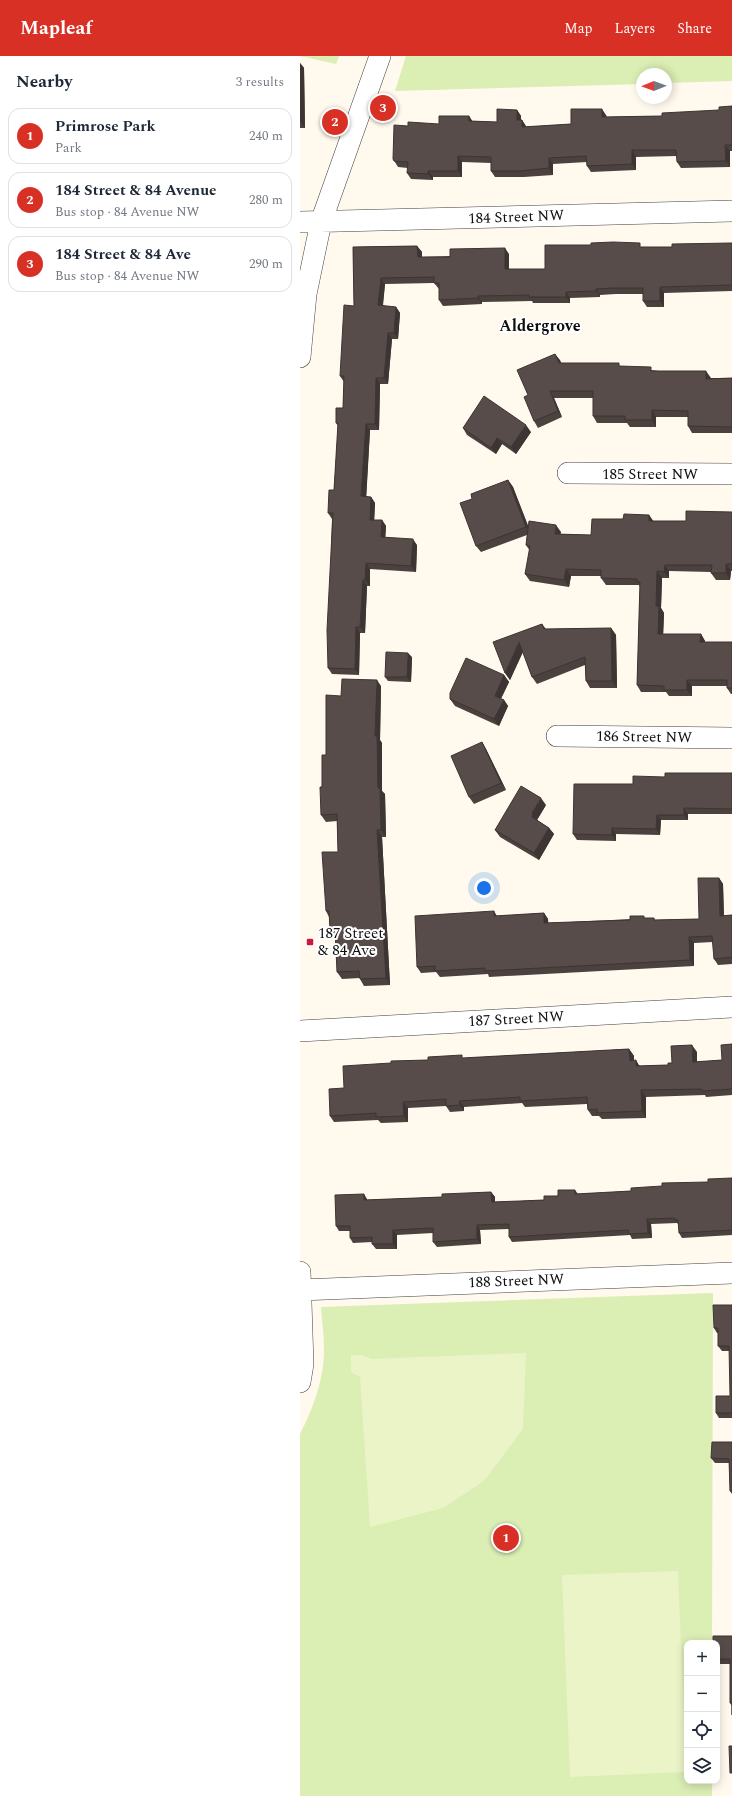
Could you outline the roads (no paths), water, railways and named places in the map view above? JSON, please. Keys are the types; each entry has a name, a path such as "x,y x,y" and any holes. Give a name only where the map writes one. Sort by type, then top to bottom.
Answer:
{"street":[{"path":"300,357 306,294 321,222 380,56"},
{"name":"184 Street NW","path":"300,222 732,211"},
{"name":"185 Street NW","path":"568,473 732,474"},
{"name":"186 Street NW","path":"557,736 732,738"},
{"name":"187 Street NW","path":"300,1031 732,1007"},
{"name":"188 Street NW","path":"300,1284 732,1273"},
{"path":"300,1284 301,1373"}],"place":[{"name":"184 Street & 84 Ave","path":"383,108"},
{"name":"184 Street & 84 Avenue","path":"335,122"},
{"name":"187 Street & 84 Ave","path":"310,942"},
{"name":"Primrose Park","path":"506,1538"}],"district":[{"name":"Aldergrove","path":"540,326"}]}
